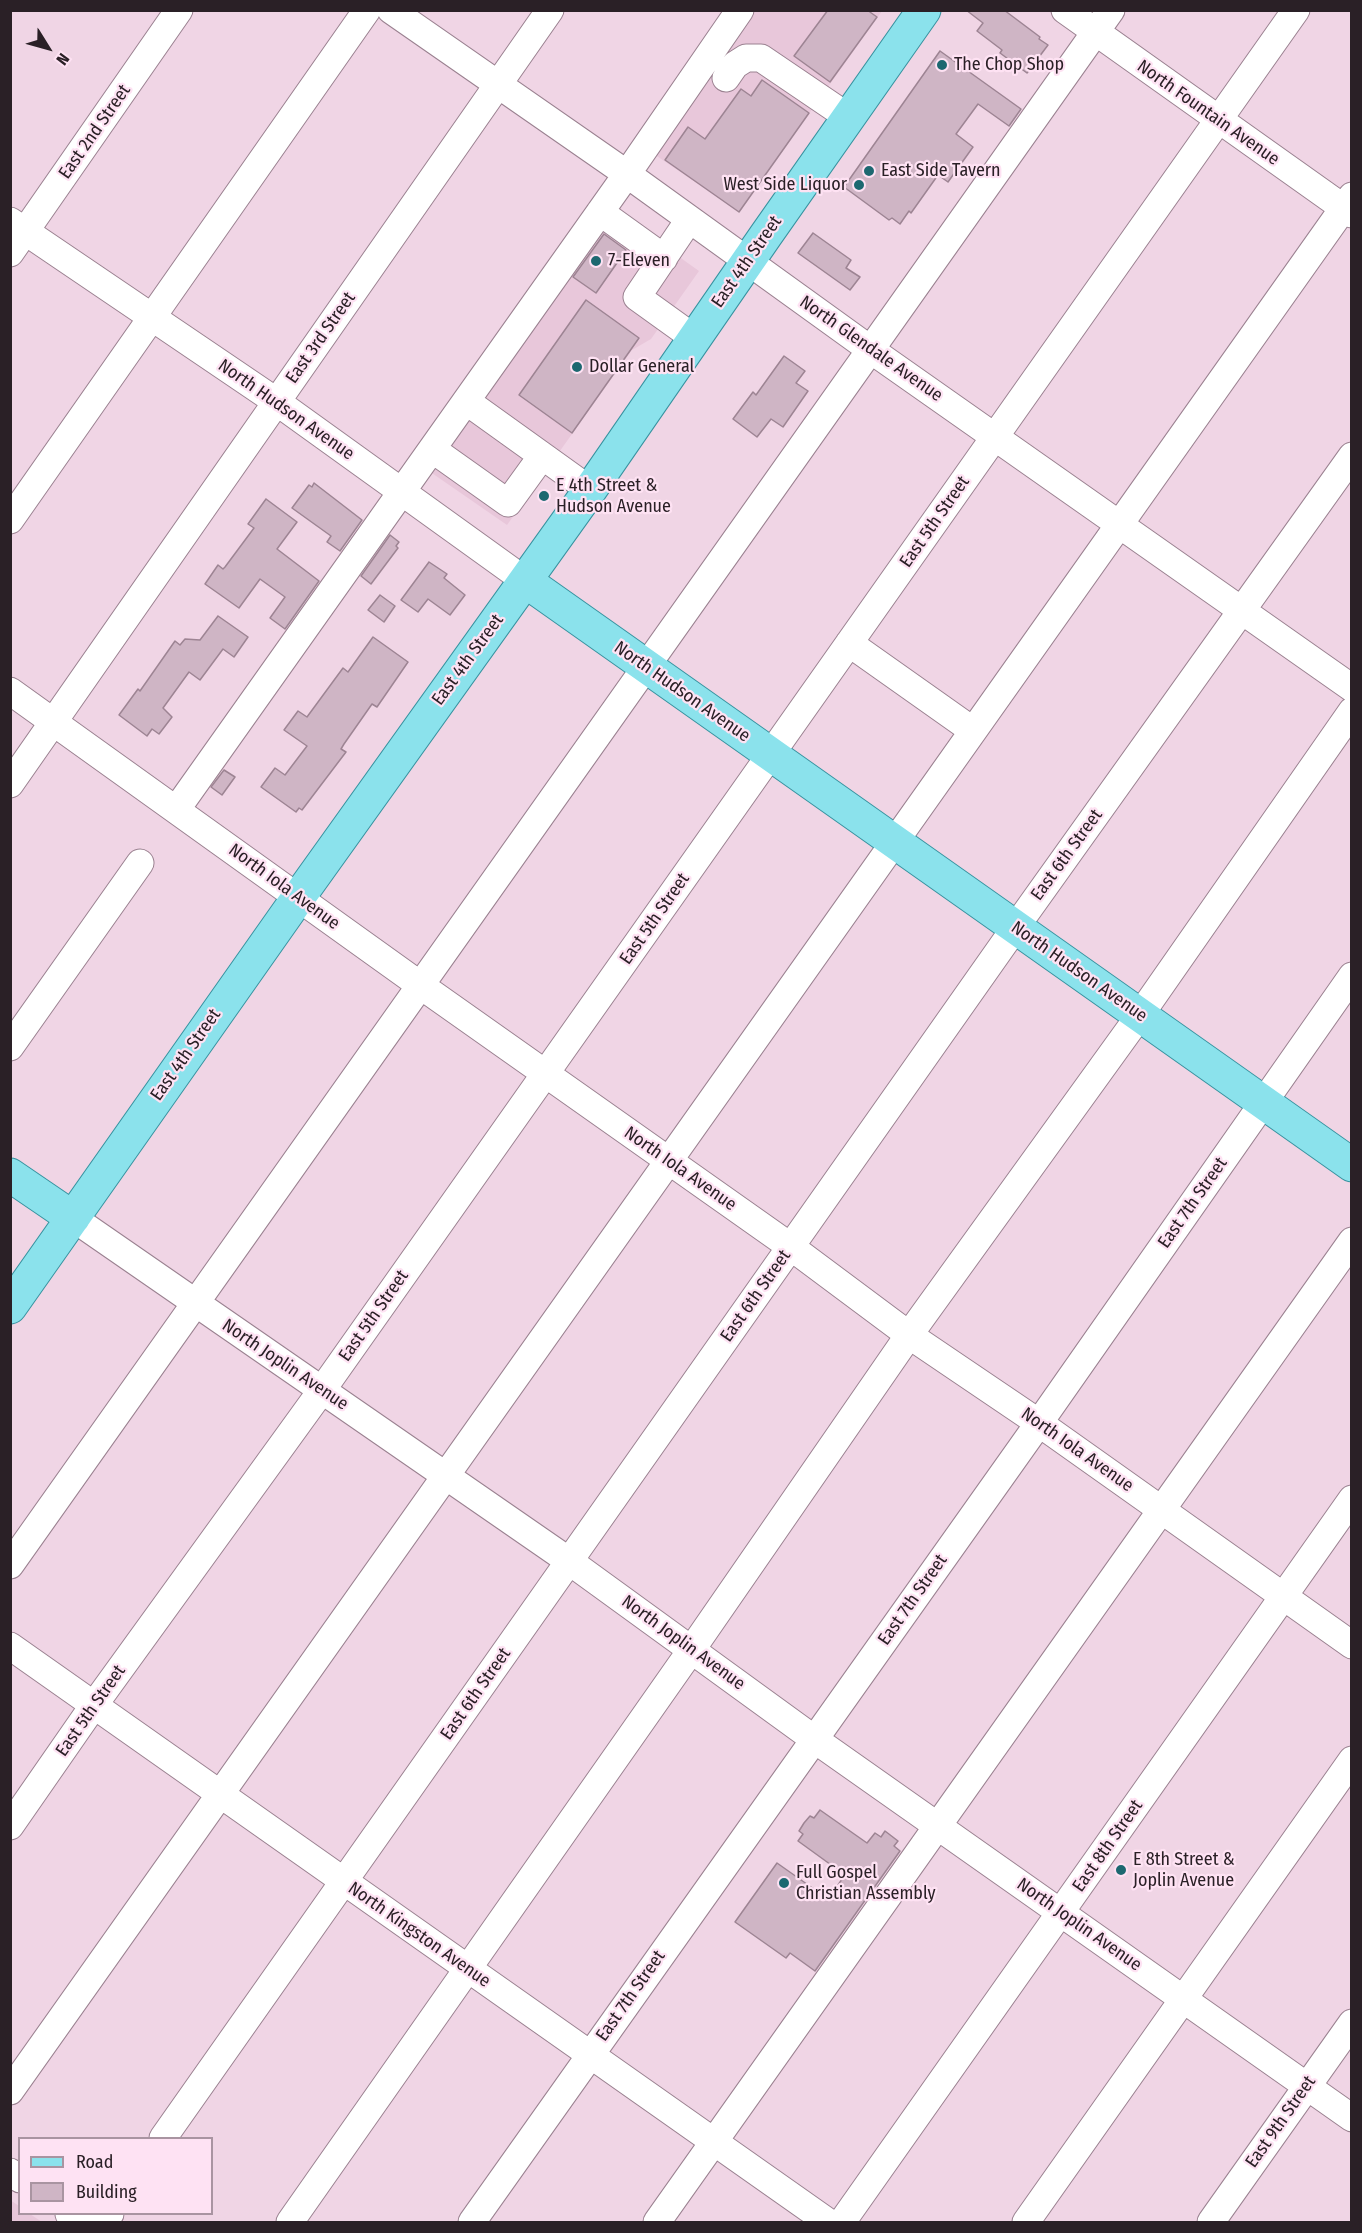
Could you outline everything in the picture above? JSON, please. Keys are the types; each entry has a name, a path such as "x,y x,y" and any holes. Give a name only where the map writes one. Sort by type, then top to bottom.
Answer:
{"main road":[{"name":"East 4th Street","path":"10,1307 298,897 530,584 590,490 694,338 924,10"},
{"name":"North Hudson Avenue","path":"530,584 1352,1165"},
{"name":"North Joplin Avenue","path":"10,1175 73,1218"}],"street":[{"name":"East 2nd Street","path":"15,235 179,10"},
{"path":"10,520 367,10"},
{"name":"North Glendale Avenue","path":"391,10 627,174 871,350 1352,688"},
{"name":"East 3rd Street","path":"10,784 550,10"},
{"path":"176,810 627,174 740,10"},
{"name":"North Fountain Avenue","path":"1065,10 1219,120 1349,206"},
{"path":"10,1565 1111,10"},
{"name":"East 5th Street","path":"10,1826 94,1705 322,1390 1296,10"},
{"path":"726,78 735,65 746,58 762,58 848,117"},
{"path":"10,2091 221,1796 972,730 1349,206"},
{"path":"600,212 664,258"},
{"path":"689,220 637,297 694,338"},
{"name":"North Hudson Avenue","path":"15,235 152,317 277,402 530,584"},
{"path":"466,401 590,490"},
{"path":"432,449 508,503 542,456"},
{"name":"East 6th Street","path":"164,2137 1015,928 1352,456"},
{"path":"849,643 972,730"},
{"name":"North Iola Avenue","path":"10,690 420,985 791,1247 909,1335 1039,1423 1352,1645"},
{"path":"290,2223 909,1335 1140,1015 1352,711"},
{"path":"10,1047 140,864"},
{"name":"East 7th Street","path":"472,2223 1039,1423 1352,976"},
{"name":"North Joplin Avenue","path":"73,1218 569,1561 814,1739 1352,2118"},
{"path":"657,2223 1352,1241"},
{"name":"East 8th Street","path":"842,2223 1352,1499"},
{"name":"North Kingston Avenue","path":"10,1646 828,2223"},
{"path":"1026,2223 1352,1760"},
{"name":"East 9th Street","path":"1211,2223 1352,2023"}],"shaded area":[{"path":"746,11 882,11 739,212 648,150"},
{"path":"598,199 699,271 651,339 632,350 507,525 413,460"},
{"path":"10,2200 18,2205 18,2215 32,2215 42,2222 11,2222"}],"building":[{"path":"828,10 867,10 877,17 830,82 794,56"},
{"path":"966,10 1004,10 1048,45 1027,73 1000,53 1002,50 977,31 983,23"},
{"path":"940,51 1021,109 1009,126 978,104 956,134 973,147 948,182 938,175 911,213 909,211 900,224 892,218 889,220 844,187"},
{"path":"762,80 809,113 739,212 665,160 688,127 705,139 741,89 751,96"},
{"path":"813,233 851,260 846,268 860,277 850,290 798,253"},
{"name":"7-Eleven","path":"604,234 626,250 596,293 573,277"},
{"path":"586,300 639,338 572,433 519,395"},
{"path":"784,356 805,371 796,383 808,391 783,427 771,419 757,437 733,419 753,392 756,395"},
{"path":"314,483 362,520 340,551 327,542 331,536 292,508 309,485 312,487"},
{"path":"266,499 297,522 277,549 319,581 285,629 270,618 285,597 260,579 239,608 205,584 218,565 223,569 225,567 254,528 248,524"},
{"path":"390,535 399,542 396,546 398,548 371,584 361,576"},
{"path":"429,562 447,574 444,578 465,595 450,615 428,599 418,612 401,600"},
{"path":"380,595 395,606 384,622 368,610"},
{"path":"218,616 248,637 234,657 223,649 200,680 189,672 163,708 172,717 159,734 152,729 147,736 119,715 138,689 140,691 175,641 180,645 185,639 200,640"},
{"path":"373,637 408,662 377,707 372,704 344,744 341,749 346,752 302,810 299,808 296,812 261,787 275,768 285,775 307,746 284,730 298,711 307,717 343,668 348,672"},
{"path":"224,770 235,777 222,795 211,787"},
{"name":"Full Gospel Christian Assembly","path":"820,1810 867,1843 875,1833 881,1837 885,1831 898,1841 894,1846 900,1851 815,1971 790,1953 786,1958 735,1922 777,1863 828,1899 845,1875 798,1841 803,1834 799,1831 804,1823 810,1816 814,1818"}],"place":[{"name":"The Chop Shop","path":"942,65"},
{"name":"East Side Tavern","path":"869,171"},
{"name":"West Side Liquor","path":"859,185"},
{"name":"7-Eleven","path":"596,261"},
{"name":"Dollar General","path":"577,367"},
{"name":"E 4th Street & Hudson Avenue","path":"544,496"},
{"name":"E 8th Street & Joplin Avenue","path":"1121,1870"},
{"name":"Full Gospel Christian Assembly","path":"784,1883"}]}
